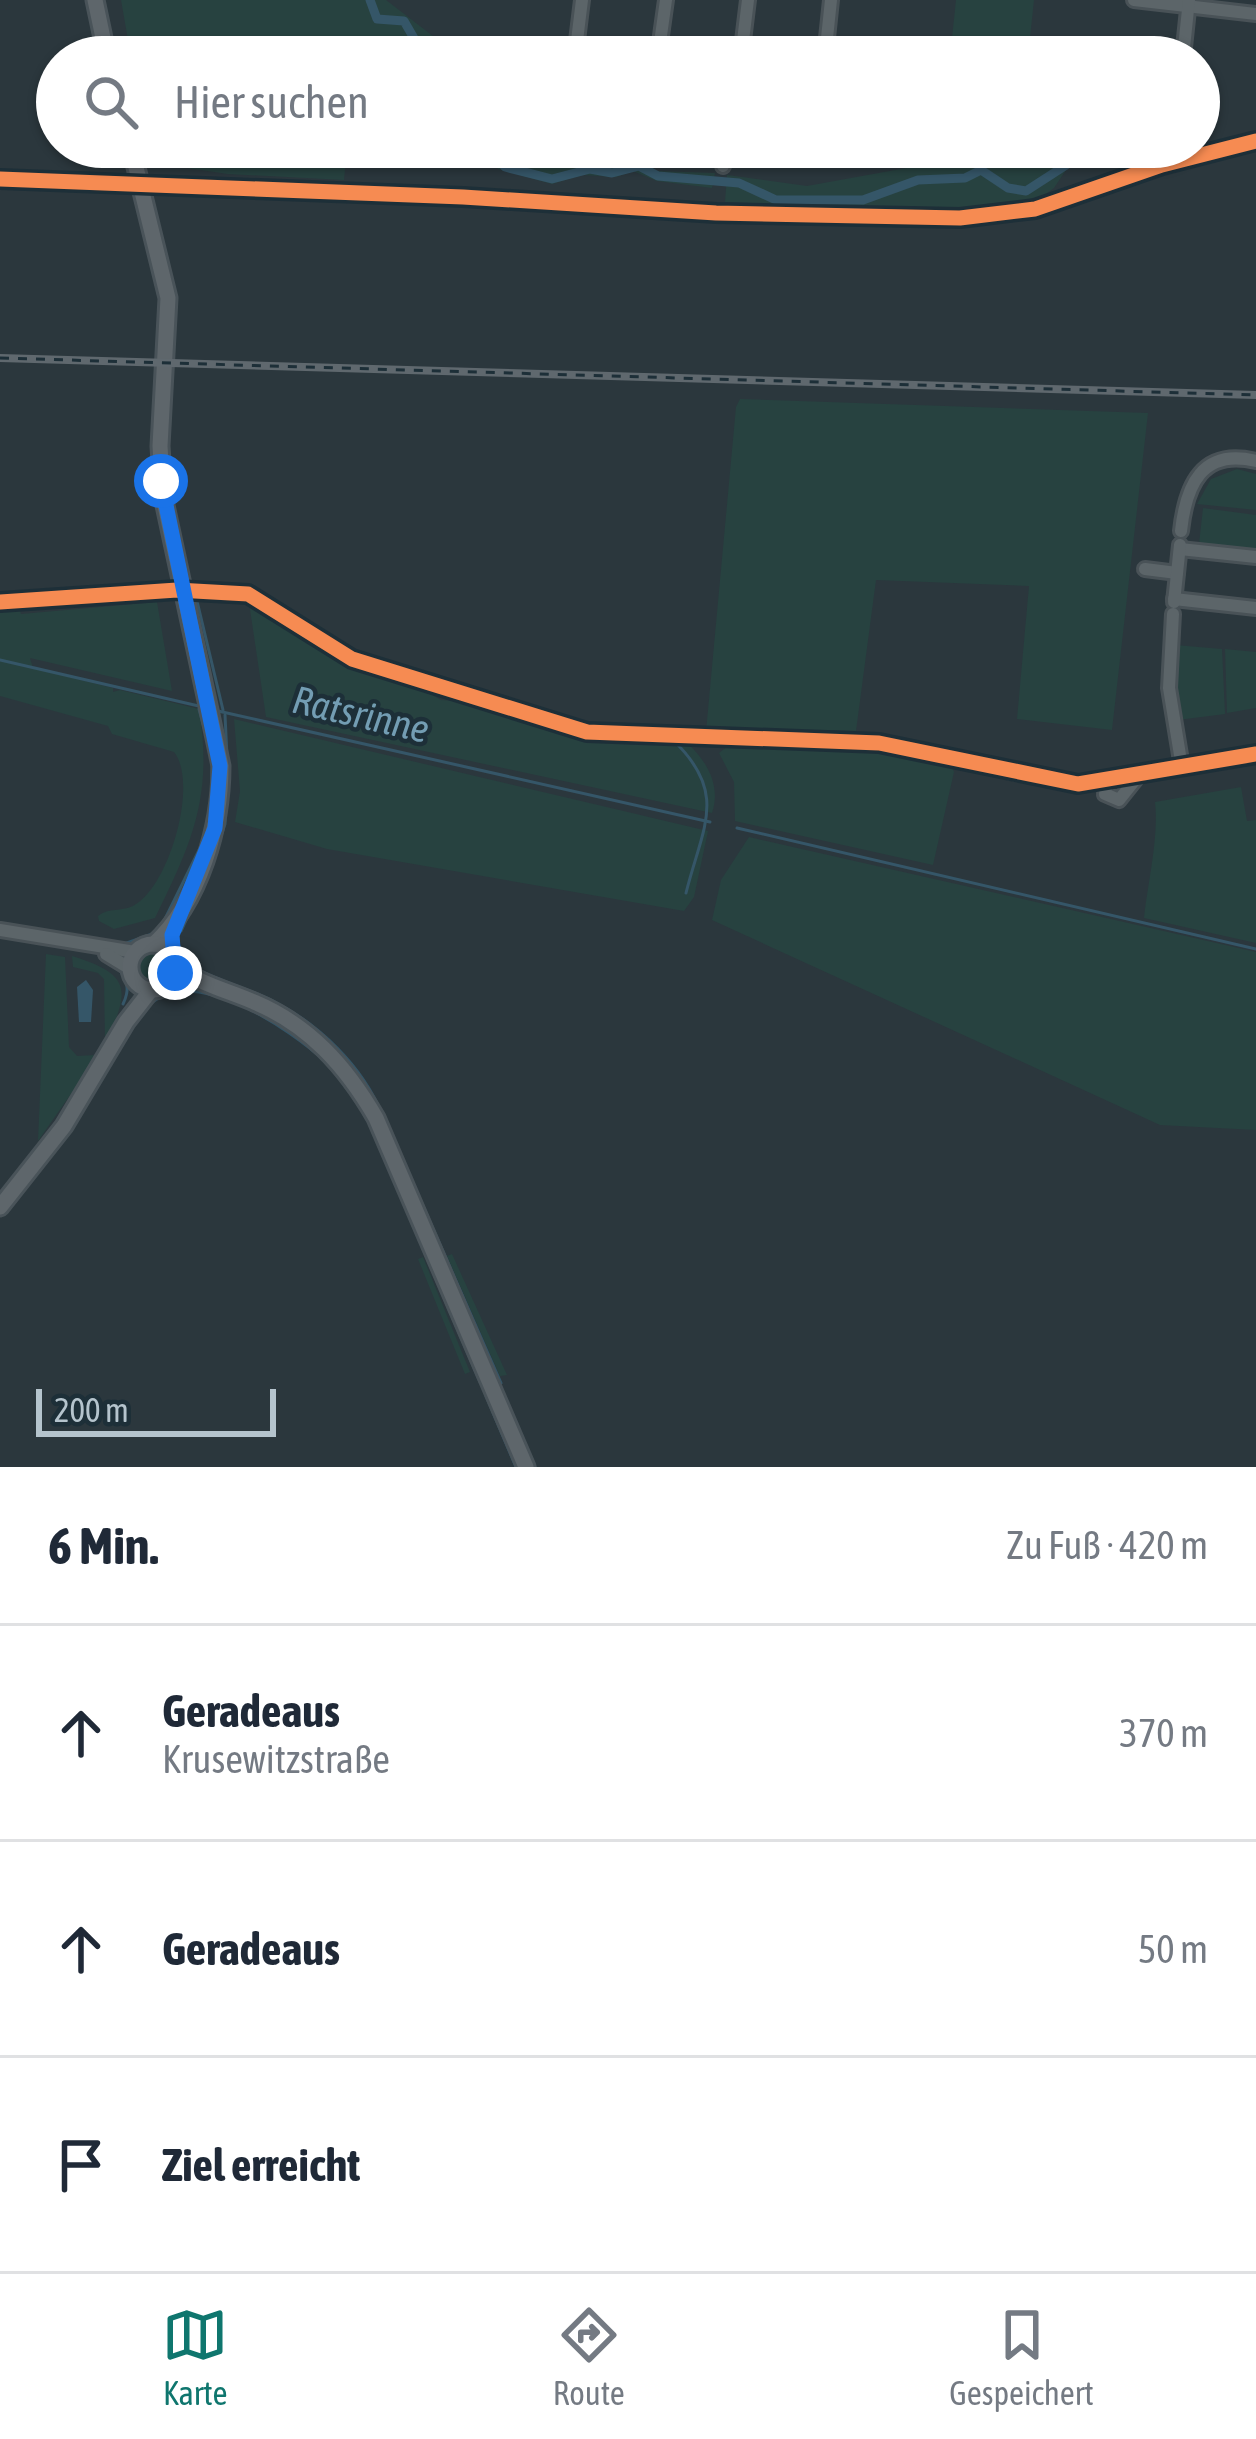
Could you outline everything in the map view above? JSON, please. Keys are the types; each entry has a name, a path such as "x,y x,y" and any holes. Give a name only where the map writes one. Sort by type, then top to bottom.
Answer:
{"main road":[{"path":"95,0 103,36"},
{"path":"0,1207 64,1126 126,1022 138,973 178,914 208,852 221,798 210,710 160,465 168,298 136,168"},
{"path":"172,966 178,914"},
{"path":"154,944 172,966 290,1020 353,1079 376,1118 526,1467"},
{"path":"138,973 172,966"}],"street":[{"path":"578,36 582,0"},
{"path":"661,36 666,0"},
{"path":"744,36 748,0"},
{"path":"827,36 831,0"},
{"path":"1134,0 1256,14"},
{"path":"1185,36 1189,3"},
{"path":"1220,151 1250,143"},
{"path":"0,179 712,213 959,218 1035,209 1151,168"},
{"path":"1182,767 1169,688 1186,496 1201,472 1227,459 1256,461"},
{"path":"1180,540 1256,557"},
{"path":"1145,569 1177,573"},
{"path":"0,602 184,590"},
{"path":"1173,606 1256,608"},
{"path":"1006,770 1078,784 1256,754"},
{"path":"1107,781 1105,794 1119,800 1139,775"},
{"path":"0,930 89,946 138,973"}],"green space":[{"path":"121,0 386,0 433,36 127,36"},
{"path":"956,0 1034,0 1030,36 952,36"},
{"path":"187,168 345,168 344,180"},
{"path":"653,168 715,173 712,188 657,181 633,171 616,177 582,175 552,184 498,169"},
{"path":"906,168 1067,168 1054,188 1039,199 954,211 725,202 727,175 807,186"},
{"path":"740,399 1148,413 1112,730 1017,719 1029,586 876,580 856,731 831,730 827,735 706,732"},
{"path":"1237,469 1256,474 1256,510 1197,504 1211,479"},
{"path":"1203,508 1256,515 1256,551 1199,544"},
{"path":"248,596 341,658 441,700 472,702 568,733 688,744 711,776 712,813 266,717"},
{"path":"157,602 172,691 30,658 33,668 113,688 113,692 199,709 201,793 180,865 155,918 114,929 98,916 133,906 158,879 168,858 182,810 181,767 174,752 112,734 108,726 0,696 0,610 19,608 21,614"},
{"path":"1175,645 1222,649 1225,714 1178,720"},
{"path":"1225,649 1256,652 1256,708 1227,713"},
{"path":"234,719 708,831 694,897 684,911 327,849 235,822 240,791"},
{"path":"728,746 869,748 951,765 954,772 933,865 735,821 734,782 719,753"},
{"path":"1241,787 1247,821 1256,820 1256,943 1144,918 1155,802"},
{"path":"749,837 1256,952 1256,1130 1160,1125 712,920 721,880"},
{"path":"152,947 166,953 172,967 166,981 152,987 138,981 132,967 138,953"},
{"path":"46,954 65,957 69,1047 77,1056 96,1058 38,1141"},
{"path":"72,956 107,970 121,987 119,1011 105,1045 104,979 73,967"},
{"path":"452,1254 507,1375 500,1376 447,1256"},
{"path":"423,1257 470,1372 465,1374 418,1259"}],"water":[{"path":"86,980 93,990 91,1022 79,1022 77,987"}],"waterway":[{"path":"370,0 377,19 404,21 413,36"},
{"path":"509,168 552,179 590,169 612,173 631,168"},
{"path":"643,168 658,176 739,183 776,200 863,200 918,180 965,178 981,170 1008,188 1026,191 1062,168"},
{"path":"140,598 167,598"},
{"path":"115,600 131,599"},
{"path":"197,601 223,710"},
{"path":"345,650 553,719"},
{"name":"Ratsrinne","path":"0,660 203,707"},
{"path":"199,709 212,757 212,794"},
{"name":"Ratsrinne","path":"218,711 710,822"},
{"path":"225,715 227,756"},
{"path":"561,722 665,733"},
{"path":"674,741 691,760 706,795 704,830 686,893"},
{"path":"212,863 225,824 228,774"},
{"name":"Ratsrinne","path":"737,828 1256,949"},
{"path":"163,923 202,844"},
{"path":"181,931 193,905"},
{"path":"124,944 155,933"},
{"path":"179,946 187,964 273,1001 323,1035 363,1079 382,1114"},
{"path":"118,968 127,985 123,1004"},
{"path":"149,1005 168,994 216,996 266,1018 326,1062"},
{"path":"361,1107 369,1123"},
{"path":"394,1140 501,1383"},
{"path":"377,1141 480,1382"},
{"path":"486,1396 516,1467"},
{"path":"505,1397 535,1467"}],"railway":[{"path":"0,358 1256,395"}],"cycle path":[{"path":"1220,150 1256,141"},
{"path":"0,179 463,197 716,213 960,218 1035,209 1153,168"},
{"path":"0,602 177,590 248,594 352,659 587,732 879,743 1078,784 1256,754"}],"route":[{"path":"161,481 212,719 221,798 208,852 172,935 175,973"}]}
